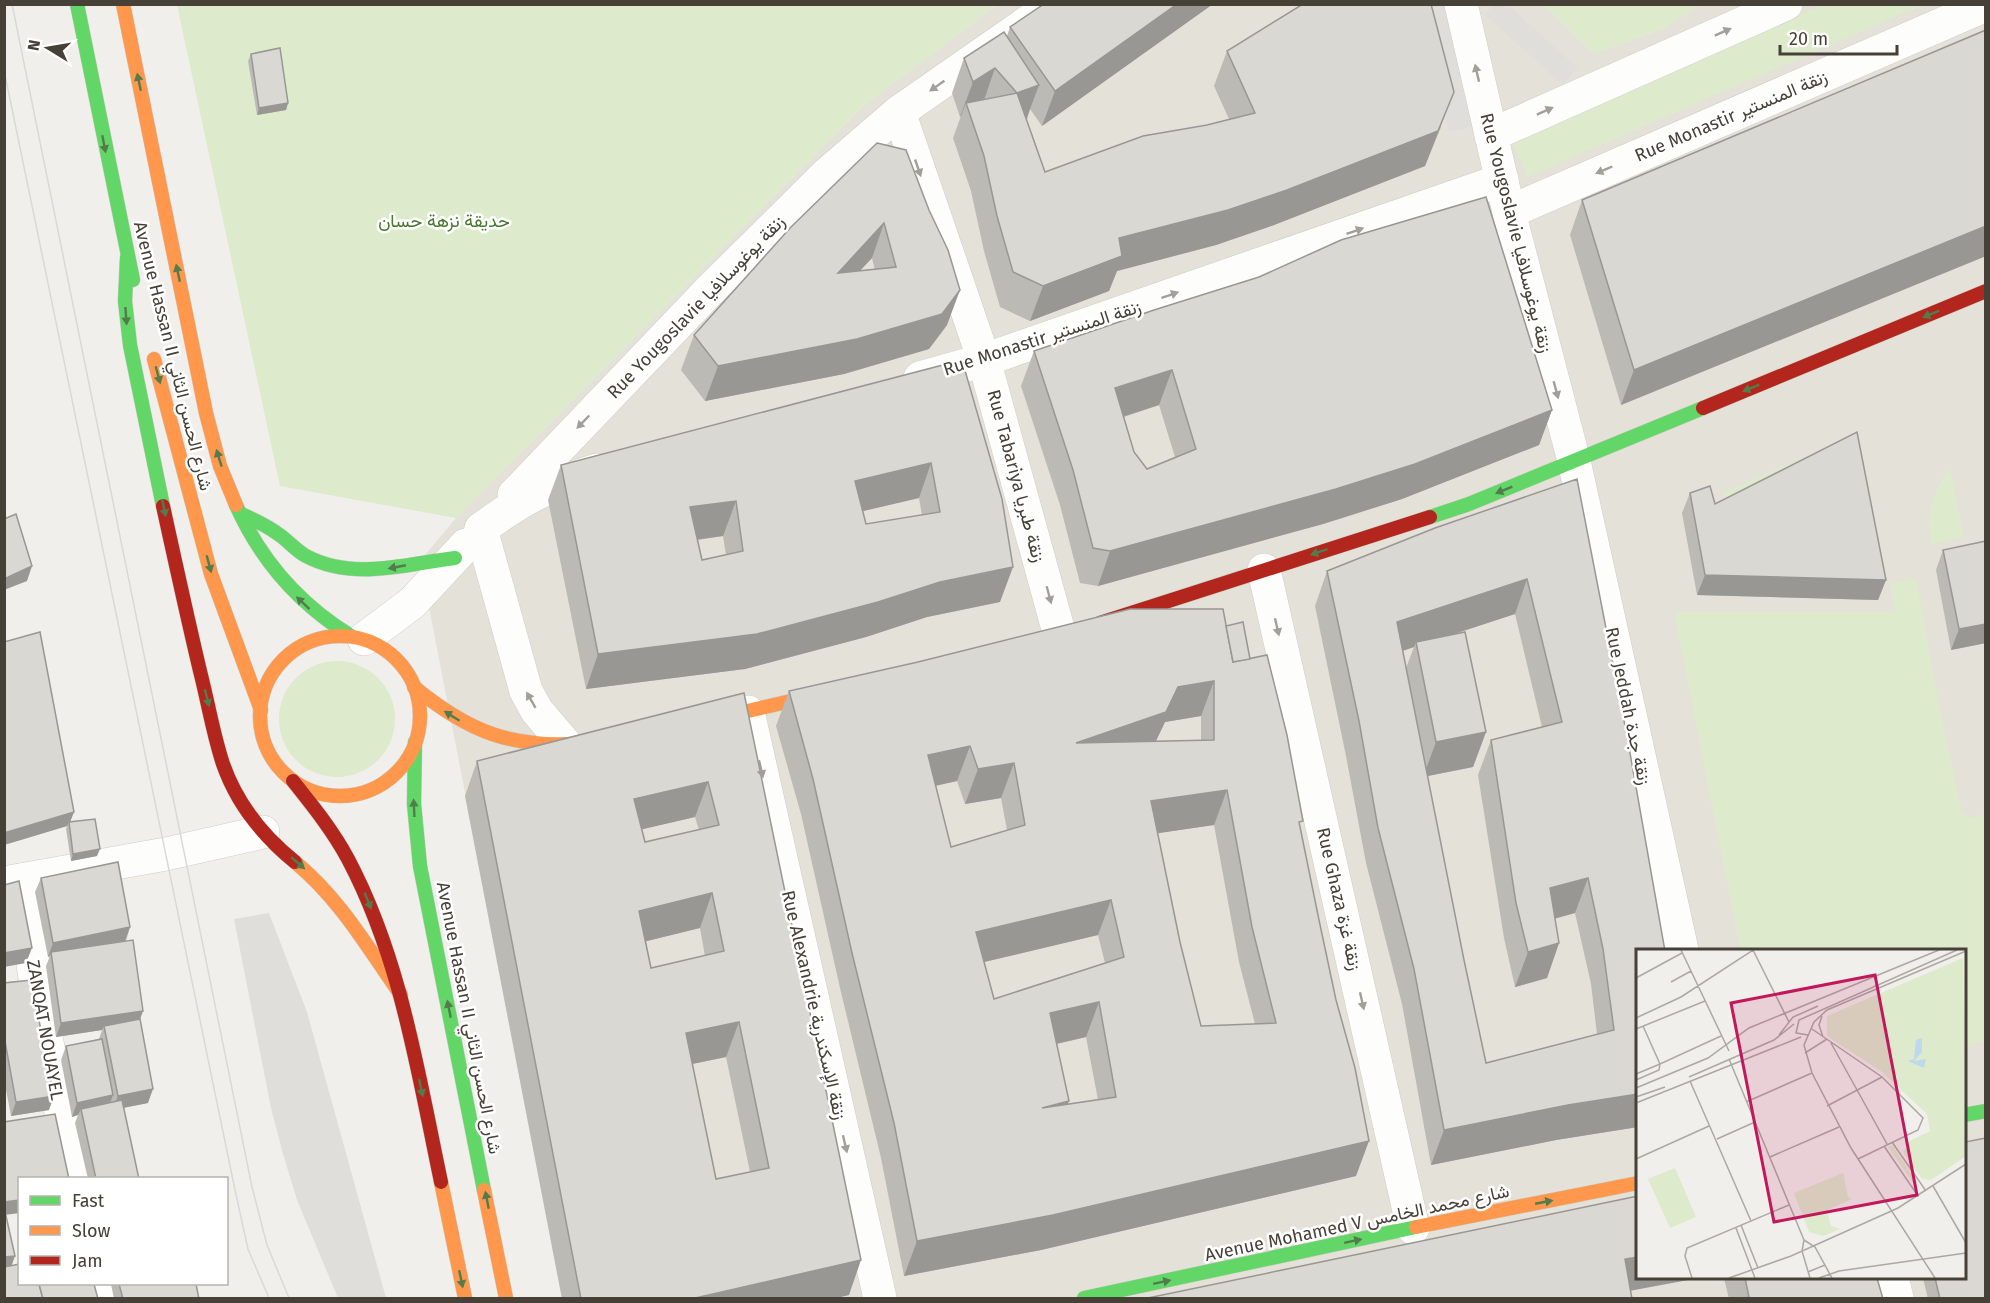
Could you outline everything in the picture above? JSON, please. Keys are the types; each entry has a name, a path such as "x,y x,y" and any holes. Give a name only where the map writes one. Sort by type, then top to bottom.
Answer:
{"main road":[{"name":"Avenue Hassan II شارع الحسن الثاني","path":"77,4 127,258 139,303"},
{"name":"Avenue Hassan II شارع الحسن الثاني","path":"123,4 214,441 225,478 239,513 288,589 314,613 358,638"},
{"path":"127,258 126,323 186,614 223,764 240,800 263,832 327,891 401,995"},
{"path":"1066,634 1469,504 1986,291"},
{"name":"Avenue Hassan II شارع الحسن الثاني","path":"151,348 211,574 261,710"},
{"path":"239,513 269,528 309,557 342,569 376,571 454,558"},
{"path":"293,781 322,794 339,796 356,794 373,789 401,766 416,742 420,714 414,687 408,674 395,658 378,645 358,638 333,636 315,640 298,648 284,660 272,675 264,692 261,710 265,742 271,757 320,814 348,859 375,918 401,995 465,1299"},
{"path":"414,687 452,717 495,737 527,743 567,746 599,741"},
{"path":"691,723 748,712 841,689"},
{"name":"Avenue Hassan II شارع الحسن الثاني","path":"416,742 414,804 420,866 506,1299"},
{"path":"1966,1115 1986,1111"},
{"name":"Avenue Mohamed V شارع محمد الخامس","path":"1084,1299 1413,1228 1636,1183"}],"street":[{"name":"Rue Yougoslavie زنقة يوغوسلافيا","path":"358,638 412,603 719,281 827,174 899,112 1054,4"},
{"name":"Rue Yougoslavie زنقة يوغوسلافيا","path":"1461,4 1509,212 1574,461"},
{"path":"1491,135 1786,4"},
{"name":"Rue Monastir زنقة المنستير","path":"1509,212 1986,5"},
{"name":"Rue Tabariya زنقة طبريا","path":"899,112 984,360 1066,634"},
{"name":"Rue Monastir زنقة المنستير","path":"892,386 984,360 1502,180"},
{"name":"Rue Jeddah زنقة جدة","path":"1574,461 1682,949"},
{"path":"567,746 537,711 526,691 482,529 516,504 553,484 628,462"},
{"name":"Rue Ghaza زنقة غزة","path":"1264,570 1413,1228"},
{"name":"Rue Alexandrie زنقة الإسكندرية","path":"748,712 880,1299"},
{"path":"13,882 166,854 263,832"},
{"name":"ZANQAT NOUAYEL","path":"13,882 74,1177"},
{"path":"1892,1279 1897,1299"}],"shaded area":[{"path":"1494,4 1508,5 1578,68 1563,85 1485,15"},
{"path":"997,5 1544,5 1593,53 1662,29 1700,5 1985,5 1985,1298 563,1298 420,561 456,518 863,106"},
{"path":"1418,5 1447,5 1478,125 1449,132"},
{"path":"269,913 307,1012 386,1298 338,1298 297,1200 283,1154 271,1108 234,919"}],"green space":[{"name":"حديقة نزهة حسان","path":"177,5 997,5 863,106 456,518 280,486"},
{"path":"1544,5 1700,5 1662,29 1593,53"},
{"path":"1822,5 1922,5 1527,177 1512,141"},
{"path":"1847,439 1728,503 1723,493"},
{"path":"1950,468 1964,537 1931,544 1929,523 1932,504"},
{"path":"1916,578 1941,715 1962,811 1970,817 1985,814 1985,1041 1966,1045 1966,949 1740,949 1674,612 1895,612 1890,583"},
{"path":"337,661 359,665 378,678 391,697 395,719 391,741 378,760 359,773 337,777 315,773 296,760 283,741 279,719 283,697 296,678 315,665"}],"building":[{"path":"1044,4 1177,4 1055,91 1010,27"},
{"path":"1303,4 1431,4 1454,92 1438,131 1287,190 1228,210 1119,238 1122,256 1043,286 1013,272 997,216 984,156 966,103 1017,93 1045,172 1143,136 1207,125 1255,113 1227,51"},
{"path":"1986,30 1986,226 1634,370 1582,200"},
{"path":"1004,32 1039,85 1017,93 995,68 973,82 964,58"},
{"path":"280,48 288,103 259,108 251,54"},
{"path":"877,143 906,150 929,210 948,250 960,290 942,314 857,339 718,366 694,335 791,227","holes":["884,223 896,267 838,273"]},
{"path":"1486,197 1552,410 1415,464 1336,489 1110,551 1093,548 1073,470 1034,351 1259,277 1341,240","holes":["1172,370 1196,449 1147,469 1134,452 1115,388"]},
{"path":"962,360 1002,499 1013,567 940,582 878,602 757,634 598,654 561,465","holes":["931,463 940,512 866,524 855,481","736,501 743,551 702,560 690,507"]},
{"path":"1857,432 1886,580 1705,575 1690,493 1710,486 1715,504"},
{"path":"1577,479 1627,736 1665,949 1636,949 1636,1094 1568,1105 1444,1130 1414,969 1378,828 1359,721 1327,571 1435,528","holes":["1527,579 1562,722 1491,740 1516,903 1528,952 1559,943 1550,888 1588,878 1603,949 1614,1030 1486,1063 1397,622"]},
{"path":"16,514 32,566 4,579 4,519"},
{"path":"1986,541 1986,624 1959,629 1943,550"},
{"path":"1130,609 1223,609 1233,662 1267,655 1287,735 1303,821 1299,822 1319,920 1336,1000 1355,1068 1369,1141 1053,1215 917,1241 894,1123 852,953 813,779 789,691 918,662","holes":["1214,681 1214,740 1076,743 1166,712 1178,687","970,746 978,769 1014,763 1025,825 951,847 928,755","1227,790 1252,927 1276,1023 1201,1026 1180,942 1151,801","1111,900 1124,957 994,999 976,932","1099,1002 1116,1097 1042,1108 1069,1101 1050,1013"]},
{"path":"1243,622 1250,659 1233,662 1226,626"},
{"path":"40,632 74,812 4,833 4,642"},
{"path":"1465,632 1486,732 1436,742 1416,642"},
{"path":"744,693 861,1260 691,1299 581,1299 477,761","holes":["708,782 719,825 645,842 634,799","712,893 724,951 651,968 639,911","739,1022 769,1168 716,1179 686,1033"]},
{"path":"95,819 100,849 73,854 69,822"},
{"path":"118,862 130,927 53,943 41,878"},
{"path":"19,881 32,948 4,953 4,885"},
{"path":"133,940 143,1011 61,1023 51,952"},
{"path":"31,980 54,1096 16,1102 4,1036 4,983"},
{"path":"140,1019 153,1089 118,1096 104,1026"},
{"path":"102,1039 113,1095 77,1103 66,1046"},
{"path":"122,1100 139,1177 96,1177 81,1109"},
{"path":"55,1114 69,1177 18,1177 18,1200 4,1202 4,1122"},
{"path":"1986,1138 1986,1299 1940,1299 1935,1279 1966,1279 1966,1142"},
{"path":"1636,1196 1636,1257 1625,1259 1632,1299 1143,1299"},
{"path":"4,1207 15,1256 4,1257"},
{"path":"18,1264 18,1285 39,1285 43,1299 4,1299 4,1267"},
{"path":"1745,1279 1877,1279 1883,1299 1743,1299 1749,1297"},
{"path":"39,1285 94,1285 98,1299 43,1299"},
{"path":"119,1285 196,1285 199,1299 123,1299"}],"tram line":[{"path":"12,4 252,1187 267,1245 289,1298"},
{"path":"4,70 235,1190 248,1249 269,1298"}],"traffic: fast":[{"path":"77,4 133,280"},
{"path":"127,258 125,301 130,345 163,506"},
{"path":"1430,517 1469,504 1703,408"},
{"path":"236,505 257,545 283,580 315,610 351,636"},
{"path":"241,514 272,530 306,556 324,564 342,568 380,569 455,558"},
{"path":"415,742 414,804 420,866 484,1190"},
{"path":"1966,1115 1986,1111"},
{"path":"1084,1298 1416,1227"}],"traffic: slow":[{"path":"123,4 206,413 220,466 236,505"},
{"path":"154,359 211,574 261,710"},
{"path":"340,636 370,643 384,650 396,660 406,672 413,686 420,716 413,746 406,760 396,772 384,782 370,789 340,796 310,789 296,782 284,772 274,760 267,746 260,716 267,686 274,672 284,660 296,650 310,643 340,636"},
{"path":"414,687 454,716 474,727 494,734 536,743 586,743"},
{"path":"704,721 826,693"},
{"path":"295,862 340,908 401,995"},
{"path":"441,1182 465,1298"},
{"path":"1416,1227 1636,1183"},
{"path":"484,1190 506,1298"}],"traffic: jam":[{"path":"1703,408 1986,291"},
{"path":"163,506 213,730 223,764 243,806 272,841 295,862"},
{"path":"1100,623 1430,517"},
{"path":"293,781 322,819 348,859 382,936 406,1017 441,1182"}]}
